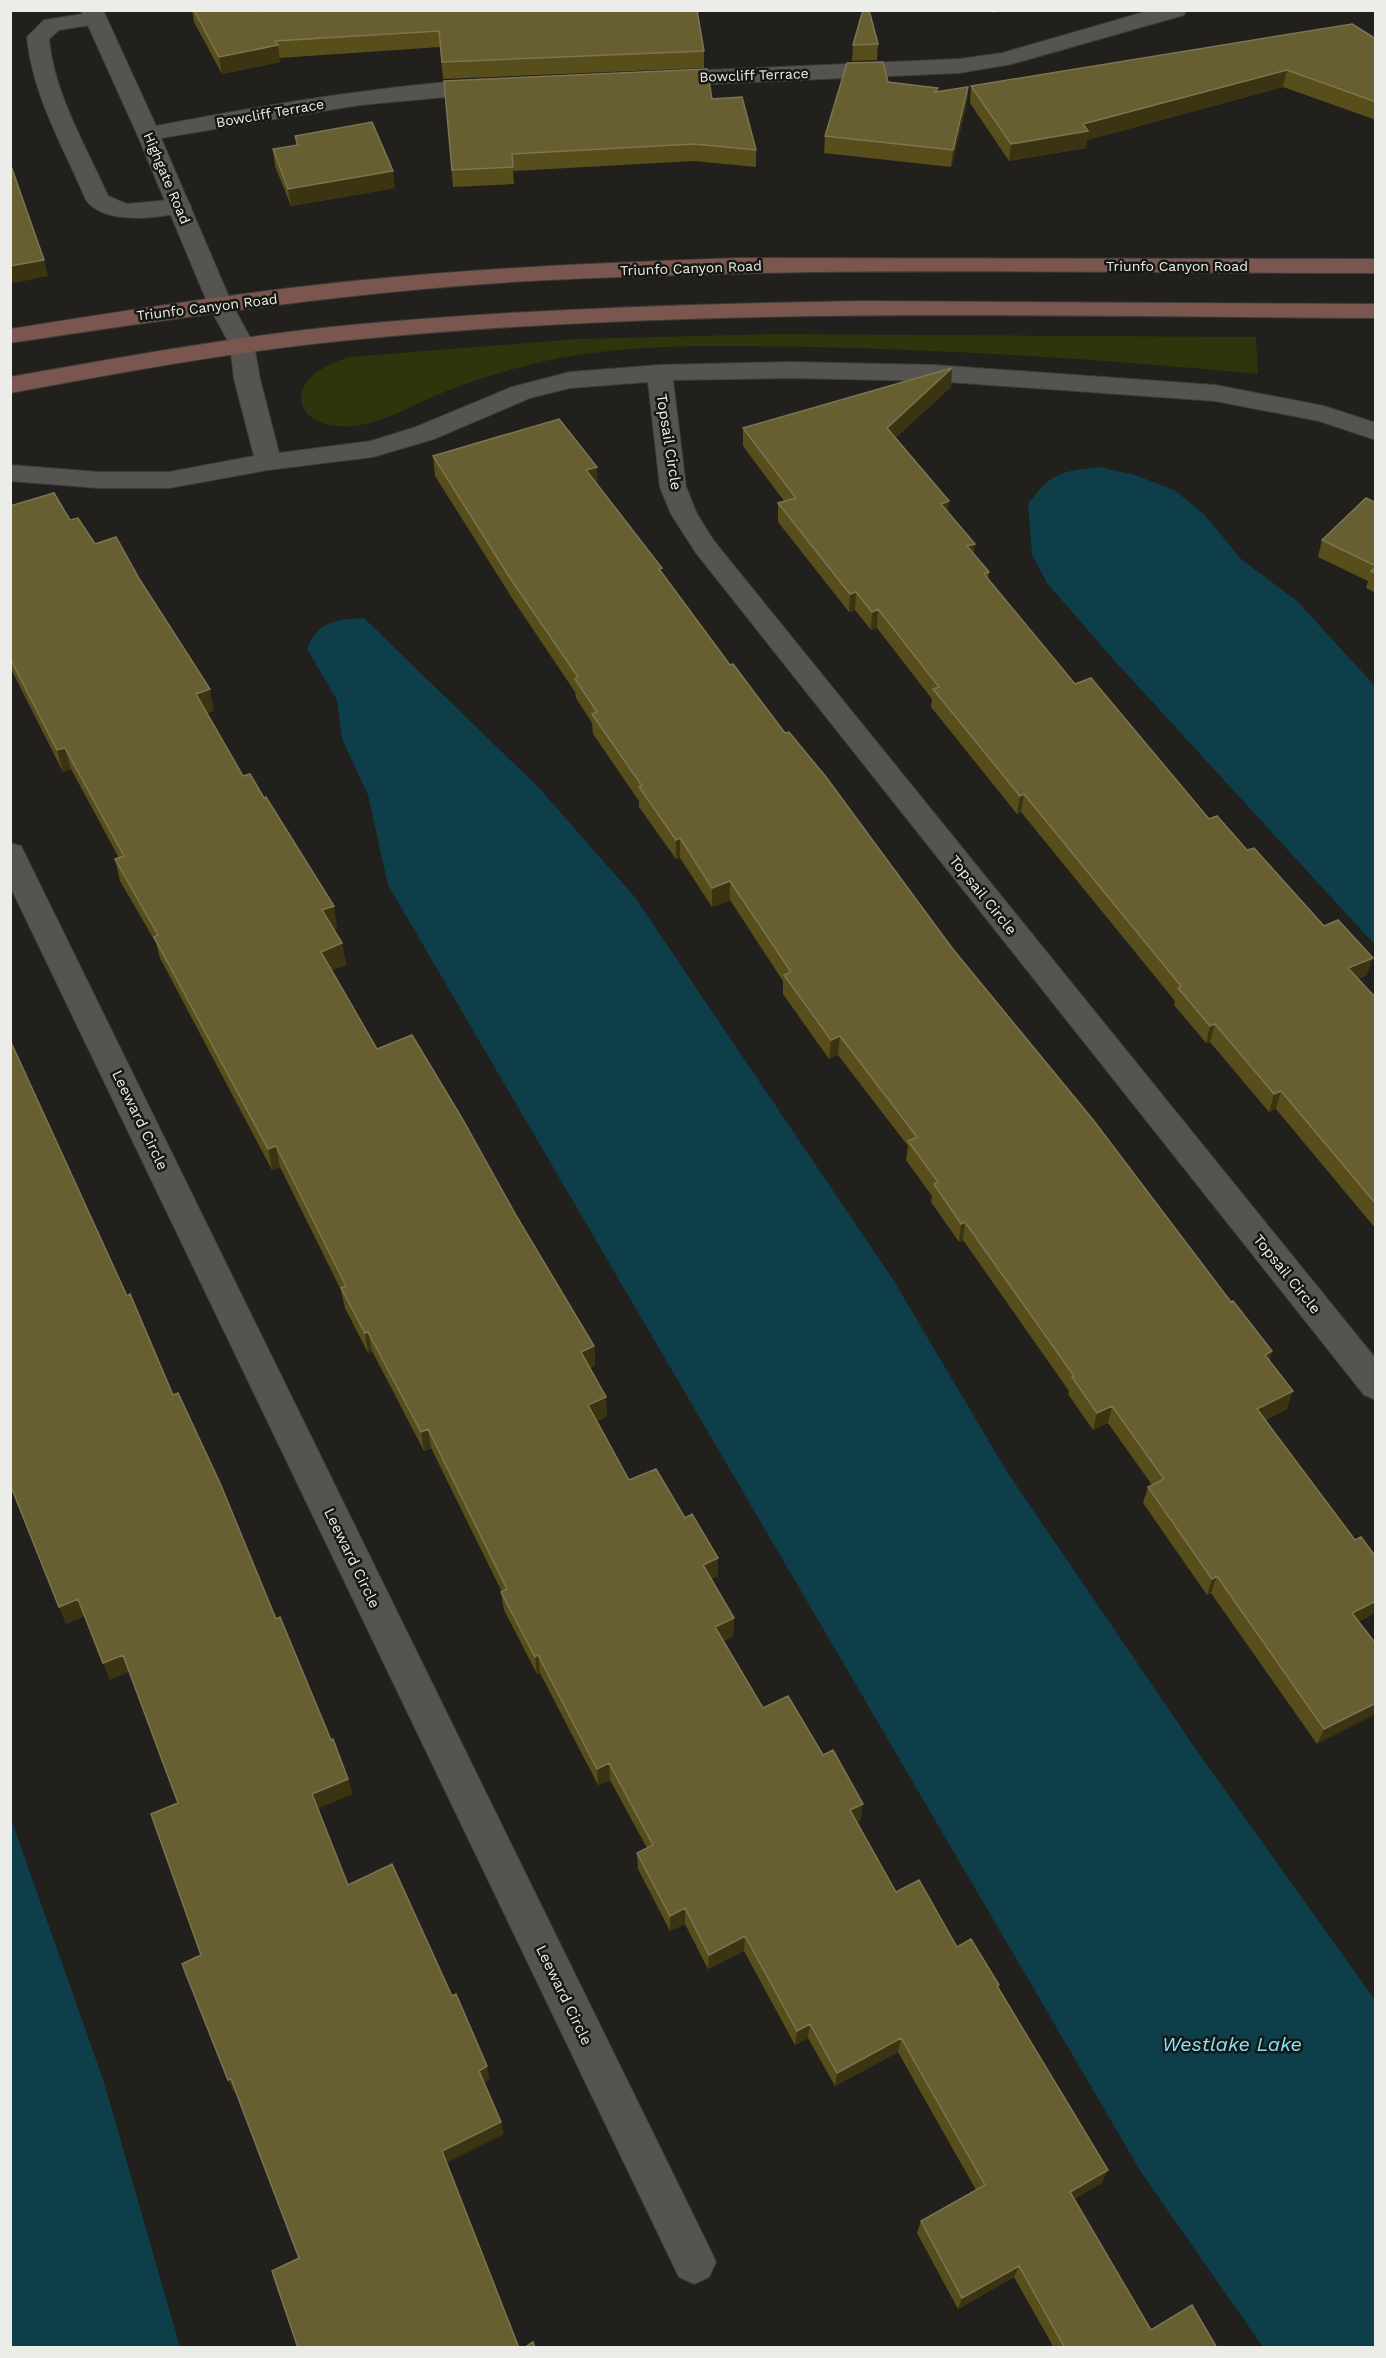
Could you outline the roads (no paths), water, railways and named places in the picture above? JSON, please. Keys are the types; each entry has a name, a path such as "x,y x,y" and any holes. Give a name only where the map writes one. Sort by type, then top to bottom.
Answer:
{"street":[{"name":"Bowcliff Terrace","path":"637,80 959,66 1004,59 1176,10"},
{"name":"Highgate Road","path":"93,14 148,134 220,304 242,345"},
{"path":"93,14 52,25 38,37 38,45 44,72 98,201 108,208 124,212 179,206"},
{"name":"Bowcliff Terrace","path":"148,134 403,92 508,85"},
{"name":"Triunfo Canyon Road","path":"10,336 220,304 439,281 680,267 1376,266"},
{"path":"10,385 127,363 242,345 433,324 570,315 678,311 1376,311"},
{"path":"242,345 268,462"},
{"path":"10,473 99,480 169,480 268,462 373,449 425,432 521,392 570,380 660,373 790,370 934,373 1215,393 1324,414 1376,432"},
{"name":"Topsail Circle","path":"660,373 673,487 684,514 705,547 1376,1385"},
{"name":"Leeward Circle","path":"10,854 693,2262"}],"water":[{"path":"1099,467 1135,475 1174,490 1203,513 1241,559 1297,601 1375,686 1375,945 1113,659 1047,583 1032,554 1028,504 1044,485 1058,475"},
{"name":"Westlake Lake","path":"364,618 540,789 634,896 894,1281 1007,1472 1193,1745 1375,2000 1375,2347 1263,2347 1141,2172 388,885 368,795 342,739 337,700 307,649 317,632 329,623"},
{"path":"11,1819 103,2079 180,2347 11,2347"}]}
